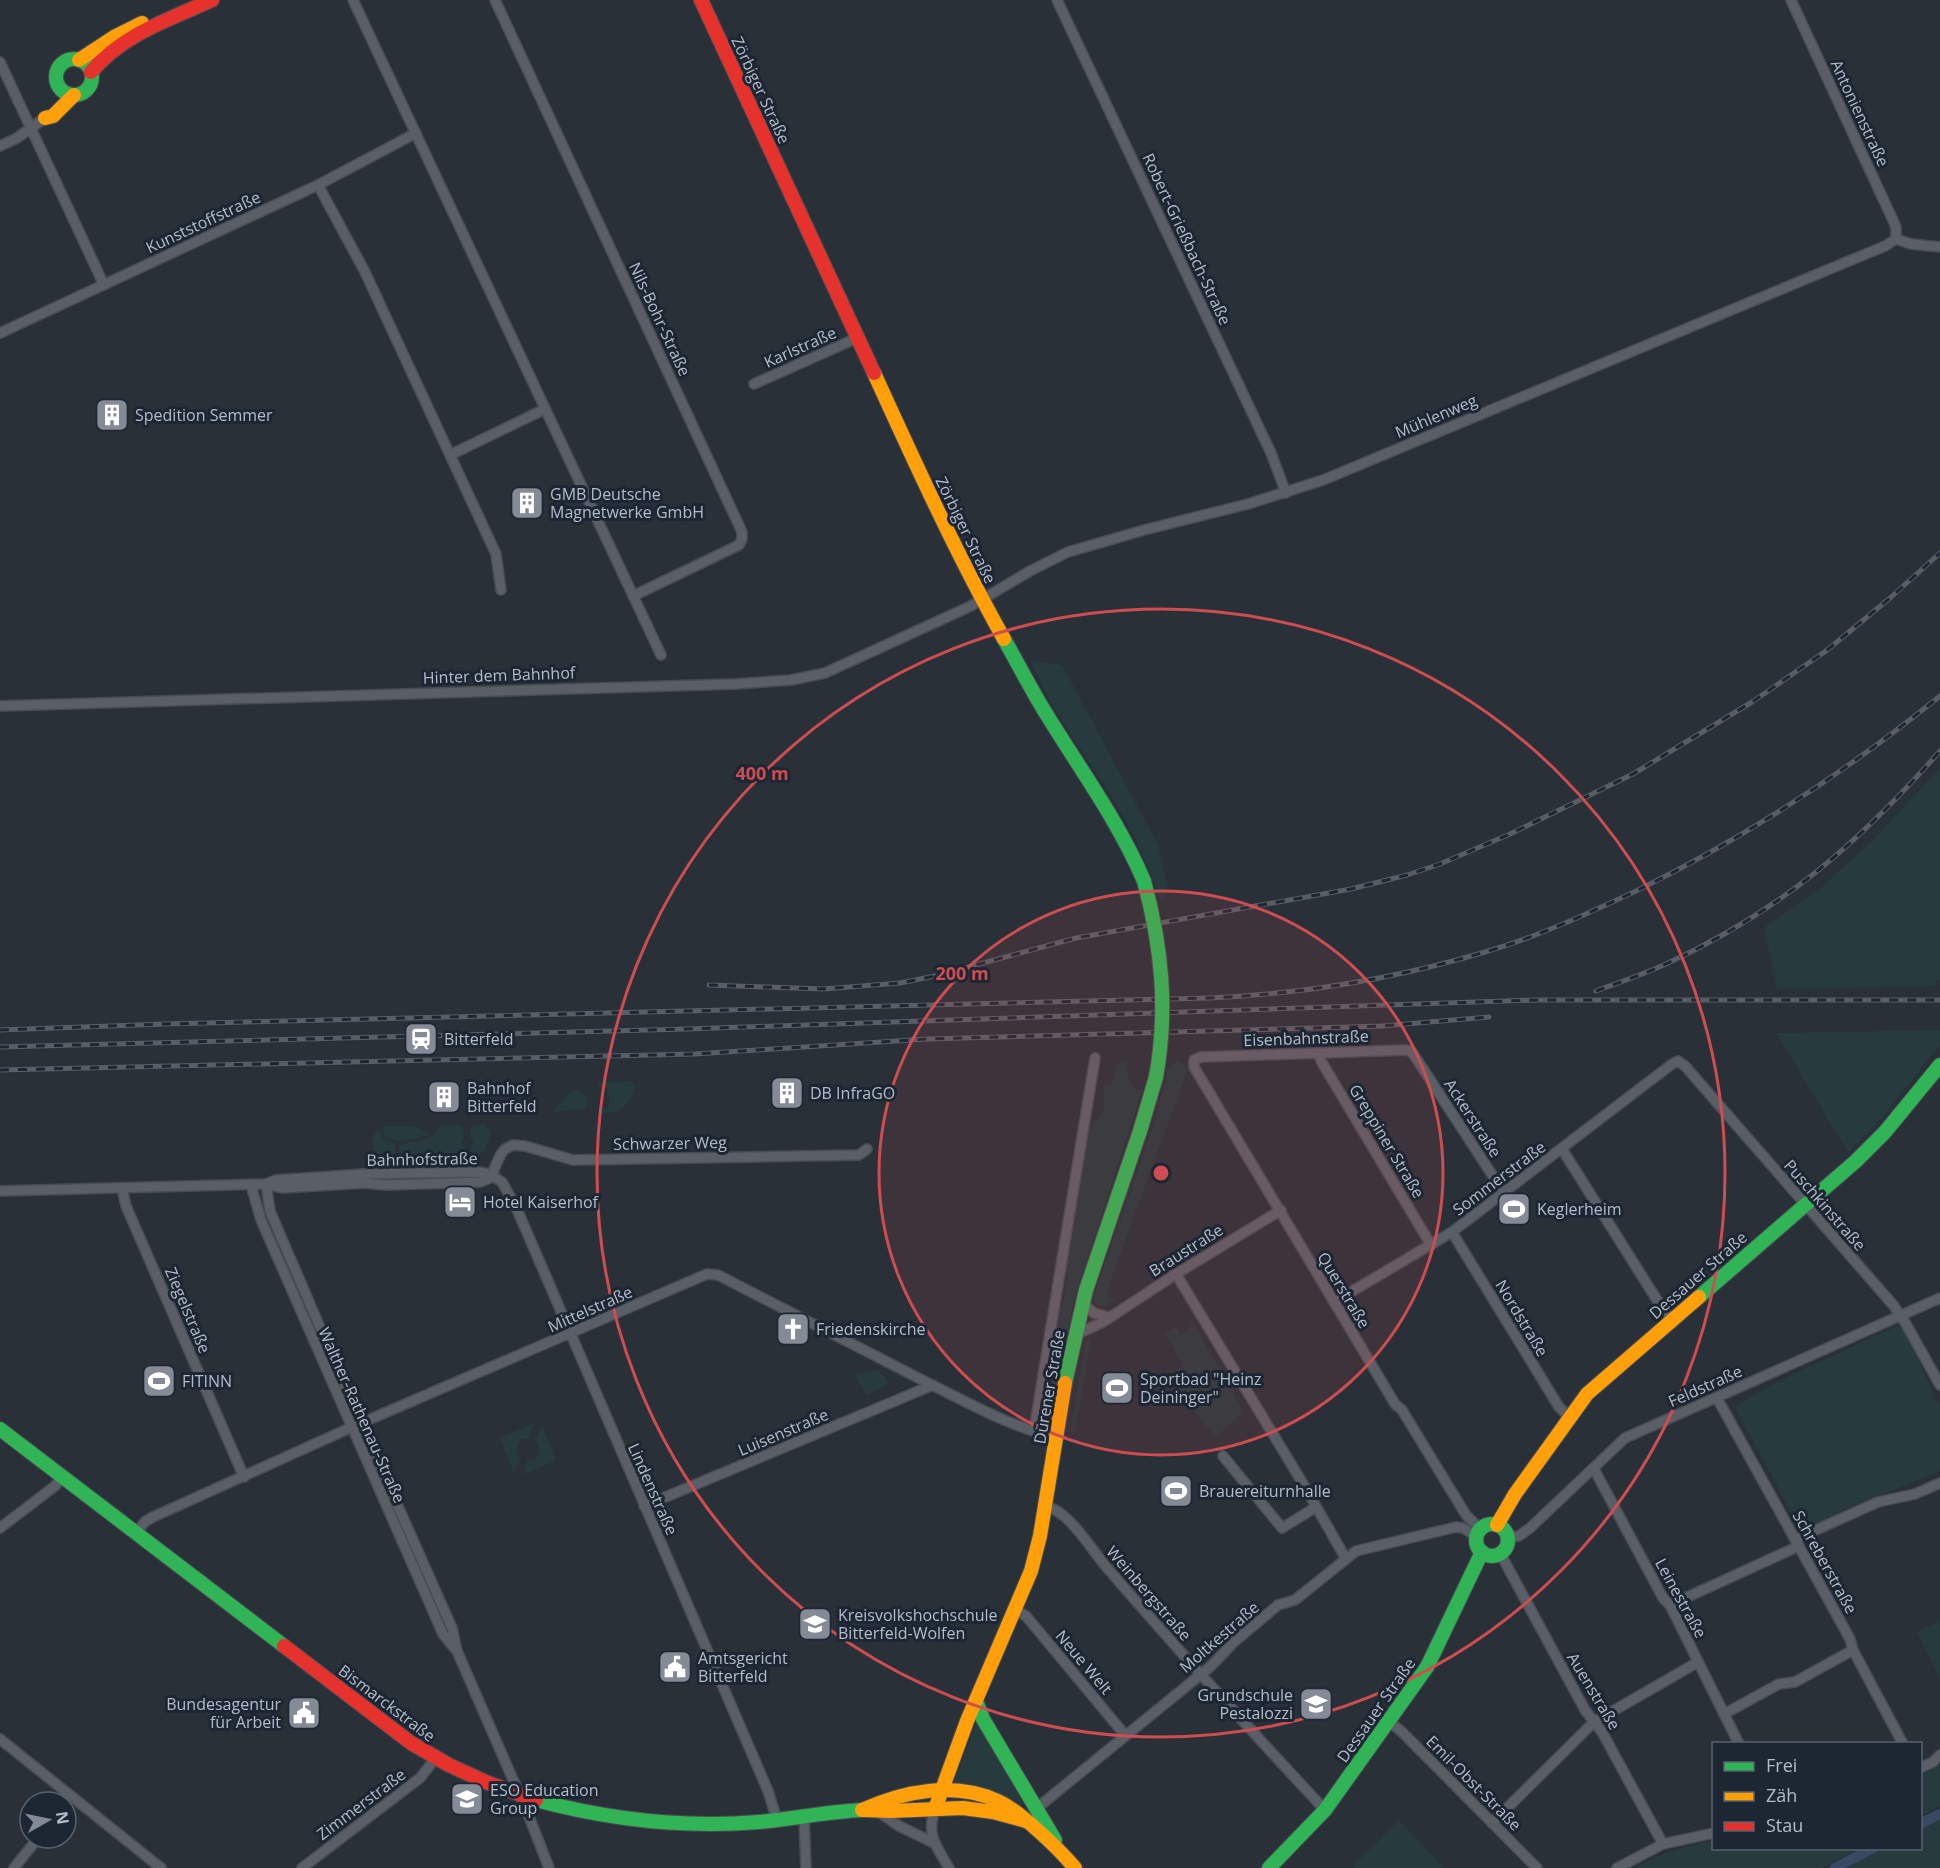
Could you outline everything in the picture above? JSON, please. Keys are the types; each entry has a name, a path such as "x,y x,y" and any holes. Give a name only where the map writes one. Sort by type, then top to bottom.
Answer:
{"main road":[{"path":"79,60 114,37 190,0"},
{"path":"91,72 100,60 131,38 212,0"},
{"name":"Zörbiger Straße","path":"701,0 981,600 1042,707 1110,812 1130,848 1144,881 1155,920 1163,970 1164,1020 1156,1077"},
{"path":"45,118 53,116 74,95 88,88 92,78 87,64 70,59 60,66 56,79 64,92 74,95"},
{"path":"45,118 59,87"},
{"name":"Dessauer Straße","path":"1497,1524 1510,1502 1587,1394 1857,1161 1885,1132 1940,1065"},
{"name":"Dürener Straße","path":"935,1809 976,1701 1017,1611 1033,1569 1075,1335 1156,1077"},
{"name":"Bismarckstraße","path":"0,1429 411,1743 435,1759 520,1795 560,1807 640,1821 699,1824 744,1823 862,1810 879,1812 961,1808 982,1810 1026,1821"},
{"path":"1488,1524 1497,1524 1503,1528 1507,1538 1506,1547 1500,1553 1488,1555 1477,1546 1478,1533 1488,1524"},
{"name":"Dessauer Straße","path":"1269,1868 1325,1810 1427,1667 1482,1552"},
{"path":"976,1701 983,1719 1063,1853"},
{"name":"Bismarckstraße","path":"862,1810 889,1798 911,1793 959,1791 986,1796 999,1802 1050,1840 1075,1868"}],"street":[{"path":"354,0 660,655"},
{"name":"Nils-Bohr-Straße","path":"495,0 742,532 739,545 633,596"},
{"name":"Robert-Grießbach-Straße","path":"1057,0 1271,453 1286,493"},
{"name":"Antonienstraße","path":"1791,0 1892,216 1896,227 1896,239"},
{"path":"0,62 104,285"},
{"path":"0,146 31,129 45,118"},
{"name":"Kunststoffstraße","path":"0,333 318,185 416,133"},
{"path":"318,185 365,272 496,554 501,590"},
{"path":"1896,239 1911,244 1940,247"},
{"name":"Mühlenweg","path":"981,600 1068,552 1286,493 1331,477 1886,246 1896,239"},
{"name":"Karlstraße","path":"754,384 857,338"},
{"path":"450,455 545,409"},
{"name":"Hinter dem Bahnhof","path":"0,706 791,681 835,669 981,600"},
{"name":"Eisenbahnstraße","path":"1194,1060 1201,1057 1406,1050 1412,1052 1417,1058"},
{"name":"Greppiner Straße","path":"1319,1053 1321,1061 1431,1245"},
{"name":"Dürener Straße","path":"1034,1431 1095,1058"},
{"name":"Ackerstraße","path":"1417,1058 1504,1193"},
{"name":"Querstraße","path":"1194,1060 1194,1067 1281,1210 1287,1225 1395,1404 1402,1410 1478,1533"},
{"name":"Puschkinstraße","path":"1672,1064 1678,1061 1685,1066 1901,1315 1940,1385"},
{"name":"Sommerstraße","path":"1334,1302 1452,1232 1672,1064"},
{"name":"Schwarzer Weg","path":"493,1177 494,1169 504,1149 513,1144 573,1160 859,1155 867,1149"},
{"path":"1562,1149 1672,1320"},
{"name":"Bahnhofstraße","path":"0,1191 251,1185 266,1184 276,1180 412,1172 438,1174 478,1172 493,1177"},
{"name":"Lindenstraße","path":"493,1177 502,1182 510,1194 769,1792 777,1820"},
{"name":"Walther-Rathenau-Straße","path":"266,1184 270,1211 356,1425 443,1634 457,1652 520,1795 549,1868"},
{"name":"Walther-Rathenau-Straße","path":"251,1185 261,1220 356,1425"},
{"name":"Ziegelstraße","path":"122,1188 126,1206 244,1477"},
{"name":"Braustraße","path":"1075,1335 1092,1328 1281,1210"},
{"name":"Nordstraße","path":"1452,1232 1559,1407 1569,1417"},
{"name":"Mittelstraße","path":"135,1533 153,1517 356,1425 707,1274 718,1275 933,1385 1034,1431 1057,1437"},
{"path":"1176,1274 1346,1559"},
{"name":"Feldstraße","path":"1507,1538 1519,1536 1530,1528 1625,1438 1940,1298"},
{"path":"1083,1304 1094,1313 1108,1317"},
{"name":"Luisenstraße","path":"644,1506 933,1385"},
{"name":"Schreberstraße","path":"1717,1398 1850,1639 1853,1650 1902,1742"},
{"path":"1223,1456 1282,1528 1316,1507"},
{"name":"Leinestraße","path":"1594,1469 1663,1598 1670,1605 1738,1742"},
{"path":"0,1528 55,1486 62,1477"},
{"path":"1670,1605 1878,1502 1915,1494 1940,1483"},
{"name":"Weinbergstraße","path":"1045,1506 1061,1512 1200,1674 1325,1810"},
{"name":"Moltkestraße","path":"1037,1808 1200,1674 1278,1605 1295,1600 1356,1551 1456,1527 1478,1533"},
{"name":"Auenstraße","path":"1500,1553 1585,1710 1602,1732 1663,1844"},
{"name":"Neue Welt","path":"1017,1611 1026,1616 1125,1735"},
{"path":"1724,1714 1779,1684 1795,1682 1853,1650"},
{"path":"1492,1823 1594,1722 1698,1662"},
{"name":"Emil-Obst-Straße","path":"1389,1721 1537,1868"},
{"path":"0,1739 58,1790"},
{"path":"1922,1767 1933,1762 1940,1755"},
{"name":"Zimmerstraße","path":"302,1868 420,1778 435,1759"},
{"path":"78,1807 161,1868"},
{"path":"935,1809 931,1825 934,1843 949,1868"},
{"path":"879,1812 899,1826 934,1843"},
{"path":"804,1817 806,1868"},
{"path":"1617,1868 1663,1844 1712,1833"},
{"path":"15,1868 29,1850"}],"green space":[{"path":"1031,661 1062,665 1158,845 1168,890 1161,902 1135,838 1116,803 1051,704"},
{"path":"1940,768 1940,981 1936,980 1935,986 1777,989 1764,928 1822,887 1871,842"},
{"path":"1940,1030 1940,1045 1883,1116 1848,1152 1776,1033"},
{"path":"1123,1061 1127,1062 1131,1083 1142,1091 1073,1304 1052,1412 1047,1418 1042,1418 1058,1309 1063,1303 1068,1274 1063,1272 1087,1131 1104,1110 1104,1086 1112,1085 1116,1065"},
{"path":"1179,1061 1188,1069 1106,1293 1115,1300 1105,1306 1098,1305 1094,1302 1094,1295 1154,1124 1169,1066"},
{"path":"630,1081 635,1087 632,1097 619,1111 599,1114 601,1108 607,1109 610,1099 607,1088 600,1088 597,1083"},
{"path":"578,1090 587,1099 588,1103 584,1109 553,1112 568,1094"},
{"path":"484,1124 491,1132 489,1141 483,1152 472,1159 470,1149 474,1142 470,1137 471,1126"},
{"path":"457,1125 463,1129 464,1137 461,1142 465,1149 465,1158 463,1160 403,1162 400,1160 399,1146 426,1139 441,1126"},
{"path":"382,1126 413,1126 429,1134 412,1139 394,1139 384,1135"},
{"path":"376,1131 380,1131 383,1139 395,1144 396,1163 384,1162 376,1151 372,1140"},
{"path":"1192,1320 1244,1412 1215,1437 1165,1375 1183,1366 1165,1333 1176,1327 1181,1334 1192,1328 1190,1322"},
{"path":"1901,1324 1933,1391 1932,1396 1940,1405 1940,1471 1840,1511 1838,1516 1801,1531 1735,1407 1775,1383"},
{"path":"1089,1338 1091,1339 1075,1433 1070,1432 1085,1346"},
{"path":"879,1370 888,1384 866,1395 855,1375"},
{"path":"533,1424 529,1439 522,1439 517,1444 520,1458 514,1474 500,1438"},
{"path":"542,1427 556,1460 523,1475 527,1460 535,1459 539,1454 536,1440"},
{"path":"1940,1621 1940,1678 1917,1632"},
{"path":"978,1724 1024,1799 1023,1803 999,1794 955,1785 975,1725"},
{"path":"1940,1765 1940,1806 1922,1815 1922,1775"},
{"path":"1940,1814 1940,1868 1835,1868 1871,1850 1922,1850 1922,1823"},
{"path":"1399,1820 1444,1868 1352,1868 1355,1865"},
{"path":"1712,1841 1712,1850 1857,1850 1821,1868 1636,1868 1645,1862 1683,1848"}],"waterway":[{"path":"1922,1823 1940,1814"},
{"path":"1835,1868 1869,1850"}],"railway":[{"path":"709,985 823,989 900,983 935,976 1076,938 1351,889 1440,864 1510,834 1633,774 1752,702 1826,651 1940,553"},
{"path":"0,1030 1209,998 1279,993 1348,984 1451,962 1504,946 1562,924 1636,891 1677,871 1794,802 1868,751 1940,696"},
{"path":"1596,991 1659,967 1709,942 1747,921 1783,897 1848,845 1879,816 1940,751"},
{"path":"0,1047 687,1029 1536,1000 1940,1000"},
{"path":"0,1070 695,1054 927,1039 1382,1026 1489,1017"}],"traffic: fast":[{"path":"74,59 87,64 92,77 87,90 74,95 61,90 56,77 61,64 74,59"},
{"path":"1004,639 1042,707 1122,835 1144,881"},
{"path":"1144,881 1155,930 1161,979 1162,1027 1156,1077"},
{"path":"1699,1297 1856,1161 1885,1132 1940,1065"},
{"path":"1065,1383 1086,1290 1156,1077"},
{"path":"0,1429 284,1646"},
{"path":"1492,1524 1503,1529 1508,1540 1503,1551 1492,1556 1481,1551 1476,1540 1481,1529 1492,1524"},
{"path":"1269,1868 1325,1810 1427,1667 1482,1552"},
{"path":"976,1701 983,1719 1055,1840"},
{"path":"536,1800 591,1813 647,1821 702,1824 759,1822 864,1810"}],"traffic: slow":[{"path":"79,60 114,37 142,23"},
{"path":"45,118 53,116 74,95"},
{"path":"874,373 920,474 1004,639"},
{"path":"1497,1525 1515,1494 1587,1394 1699,1297"},
{"path":"935,1809 967,1721 1031,1571 1040,1536 1065,1383"},
{"path":"862,1810 895,1798 929,1791 964,1791 981,1795 998,1801 1017,1813 1075,1868"},
{"path":"864,1810 963,1808 993,1812 1026,1821"}],"traffic: jam":[{"path":"91,72 117,48 147,29 212,0"},
{"path":"701,0 874,373"},
{"path":"284,1646 411,1743 449,1765 488,1783 536,1800"}],"place":[{"name":"Spedition Semmer","path":"112,415"},
{"name":"GMB Deutsche Magnetwerke GmbH","path":"527,503"},
{"name":"Bitterfeld","path":"421,1039"},
{"name":"DB InfraGO","path":"787,1093"},
{"name":"Bahnhof Bitterfeld","path":"444,1097"},
{"name":"Hotel Kaiserhof","path":"460,1202"},
{"name":"Keglerheim","path":"1514,1209"},
{"name":"Friedenskirche","path":"793,1329"},
{"name":"FITINN","path":"159,1381"},
{"name":"Sportbad \"Heinz Deininger\"","path":"1117,1388"},
{"name":"Brauereiturnhalle","path":"1176,1491"},
{"name":"Kreisvolkshochschule Bitterfeld-Wolfen","path":"815,1624"},
{"name":"Amtsgericht Bitterfeld","path":"675,1667"},
{"name":"Grundschule Pestalozzi","path":"1316,1704"},
{"name":"Bundesagentur für Arbeit","path":"304,1713"},
{"name":"ESO Education Group","path":"467,1799"}]}
